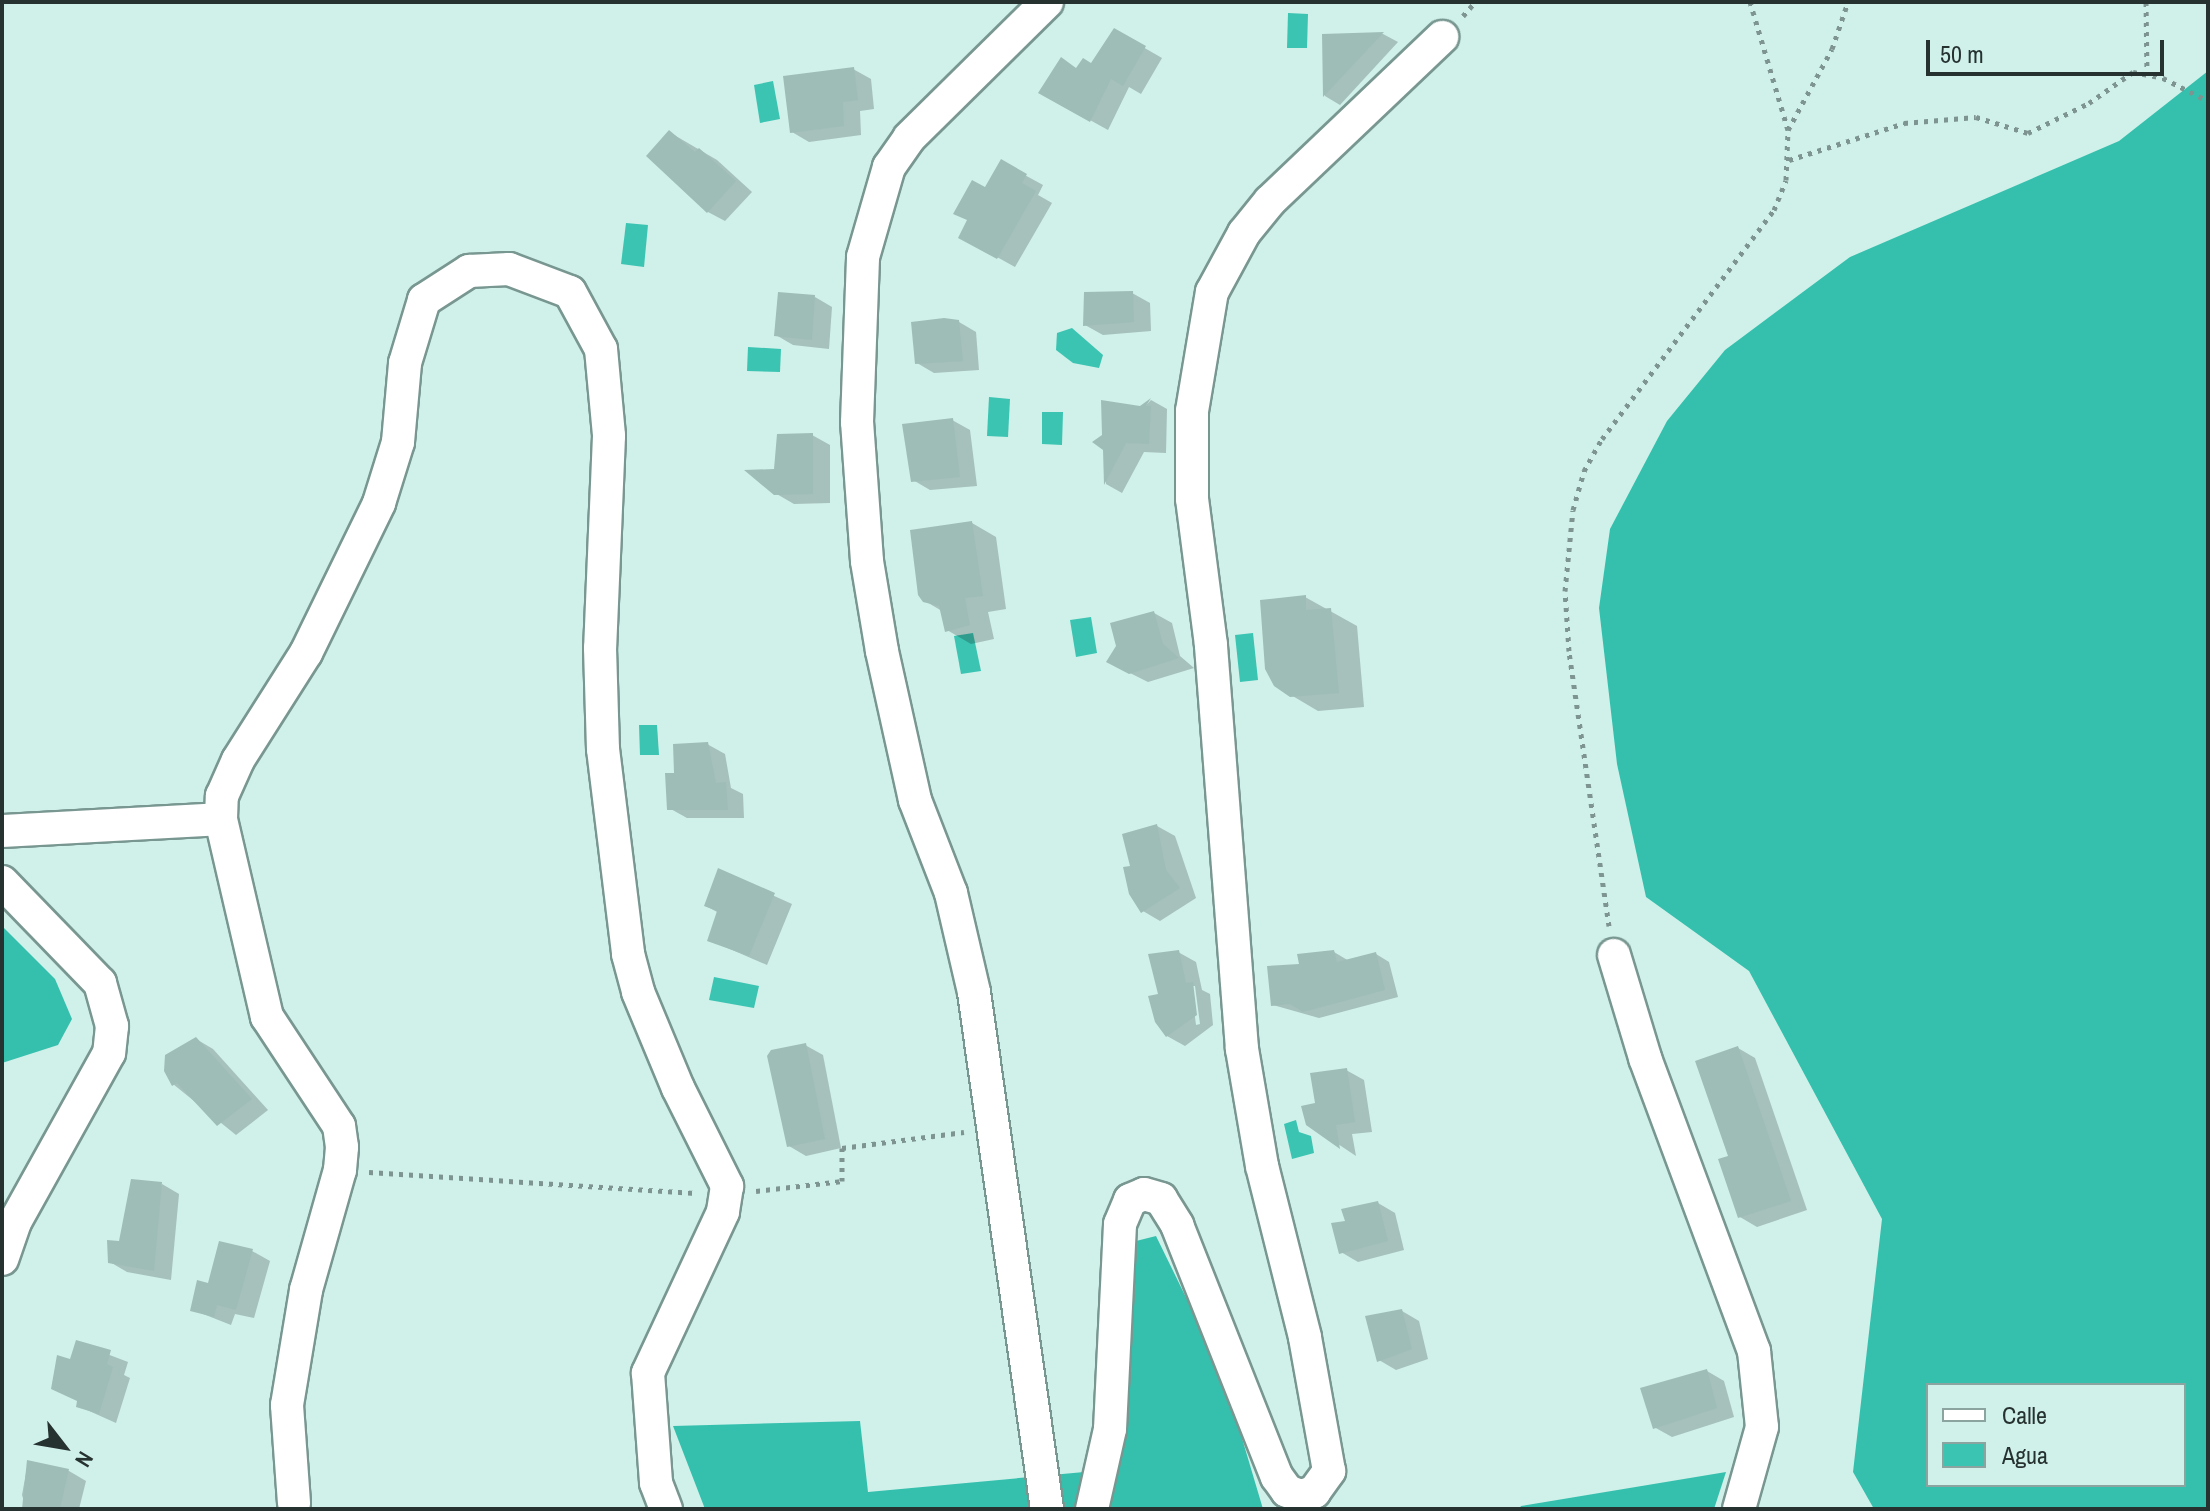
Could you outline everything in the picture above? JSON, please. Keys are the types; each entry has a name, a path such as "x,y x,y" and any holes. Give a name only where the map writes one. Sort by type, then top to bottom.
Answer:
{"street":[{"path":"1047,2 909,138 889,167 869,224 859,303 860,492 882,651 915,800 964,938 1047,1509"},
{"path":"1092,1509 1110,1429 1120,1224 1130,1200 1144,1194 1166,1205 1177,1225 1277,1477 1287,1491 1301,1496 1314,1492 1329,1471 1305,1337 1262,1166 1242,1049 1211,645 1192,499 1192,411 1212,292 1244,233 1270,201 1442,37"},
{"path":"294,1503 286,1439 295,1345 340,1170 339,1126 267,1017 221,819 227,781 306,653 391,472 409,339 424,300 451,279 490,268 529,272 570,292 601,349 609,398 602,710 628,954 655,1033 728,1195 648,1373 656,1483 666,1509"},
{"path":"2,831 221,819"},
{"path":"2,882 100,983 112,1026 109,1053 15,1222 2,1259"},
{"path":"1614,955 1645,1058 1754,1351 1762,1427 1739,1509"}],"path":[{"path":"1614,955 1569,651 1565,591 1573,510 1584,471 1602,439 1774,210 1789,160 1788,130 1750,2"},
{"path":"1788,130 1832,49 1848,2"},
{"path":"2146,2 2147,75"},
{"path":"1789,160 1904,123 1976,117 2028,133 2089,103 2133,72 2208,101"},
{"path":"340,1170 728,1195 842,1181 842,1148 993,1128"}],"shaded area":[{"path":"2208,71 2208,1509 1874,1509 1853,1472 1882,1219 1749,971 1646,897 1617,764 1599,608 1610,529 1667,421 1725,350 1850,257 2119,141"},
{"path":"2,926 55,979 72,1019 58,1045 2,1063"},
{"path":"1156,1236 1222,1371 1263,1509 705,1509 673,1426 860,1421 868,1492 1117,1469 1127,1417 1136,1241"},
{"path":"1726,1472 1714,1509 1519,1509 1521,1506"}],"water":[{"path":"1288,13 1308,14 1307,48 1287,48"},
{"path":"773,81 780,119 760,123 754,85"},
{"path":"626,223 648,225 644,267 621,264"},
{"path":"1072,328 1103,355 1099,368 1073,363 1056,350 1057,333"},
{"path":"748,347 781,349 780,372 747,371"},
{"path":"989,397 1010,399 1008,437 987,436"},
{"path":"1042,412 1063,412 1062,445 1042,444"},
{"path":"1091,617 1097,653 1076,657 1070,620"},
{"path":"973,633 981,671 961,674 954,636"},
{"path":"1253,633 1258,680 1240,682 1235,635"},
{"path":"639,725 657,725 659,755 640,755"},
{"path":"714,977 759,986 754,1008 709,1000"},
{"path":"1296,1120 1299,1132 1311,1136 1314,1153 1292,1159 1284,1124"}],"building":[{"path":"1114,28 1146,46 1123,86 1111,79 1090,122 1038,93 1061,57 1076,68 1083,58 1091,63"},
{"path":"1384,32 1323,97 1322,34"},
{"path":"854,67 858,100 843,102 844,126 790,133 783,76"},
{"path":"669,130 695,152 699,148 736,181 707,213 646,156"},
{"path":"1001,159 1027,174 1022,183 1036,191 997,259 958,238 967,220 953,214 972,180 985,187"},
{"path":"1133,291 1134,322 1083,326 1084,292"},
{"path":"778,292 815,295 812,340 774,336"},
{"path":"944,318 959,320 963,361 915,364 911,322"},
{"path":"1151,398 1146,406 1151,406 1149,444 1126,443 1104,485 1103,450 1092,442 1102,435 1101,400 1140,406"},
{"path":"953,418 960,477 911,482 902,424"},
{"path":"813,433 813,494 774,495 744,470 774,469 777,434"},
{"path":"972,521 983,596 965,598 970,625 945,632 939,606 923,602 918,595 910,530"},
{"path":"1306,595 1306,610 1331,608 1339,693 1290,697 1274,686 1265,669 1260,600"},
{"path":"1154,611 1163,644 1179,658 1129,674 1106,662 1116,646 1110,623"},
{"path":"708,742 716,783 726,782 728,810 667,810 665,773 674,773 673,744"},
{"path":"1157,824 1166,870 1180,888 1141,913 1129,894 1123,867 1130,866 1122,834"},
{"path":"718,868 775,893 749,956 707,941 717,911 704,906"},
{"path":"1179,950 1186,983 1193,982 1197,1015 1166,1037 1155,1022 1148,996 1158,994 1148,954"},
{"path":"1334,950 1337,962 1376,952 1385,990 1303,1012 1290,1004 1271,1006 1267,966 1299,964 1297,954"},
{"path":"196,1037 252,1099 217,1126 177,1083 172,1086 164,1071 165,1055"},
{"path":"806,1043 825,1139 787,1147 767,1056 771,1050"},
{"path":"1738,1046 1791,1201 1738,1218 1718,1159 1728,1156 1695,1061"},
{"path":"1347,1068 1355,1122 1336,1125 1340,1149 1306,1125 1301,1106 1315,1103 1310,1073"},
{"path":"131,1179 162,1182 154,1271 108,1263 107,1240 119,1241"},
{"path":"1378,1201 1388,1241 1339,1254 1331,1223 1345,1221 1341,1209"},
{"path":"219,1241 253,1249 236,1310 217,1305 214,1317 190,1311 197,1280 208,1283"},
{"path":"1402,1309 1412,1349 1377,1362 1365,1316"},
{"path":"76,1340 111,1350 107,1364 113,1367 99,1414 76,1407 77,1401 51,1389 57,1355 70,1359"},
{"path":"1707,1369 1717,1408 1653,1429 1640,1388"},
{"path":"27,1460 69,1469 60,1509 22,1509"}]}
